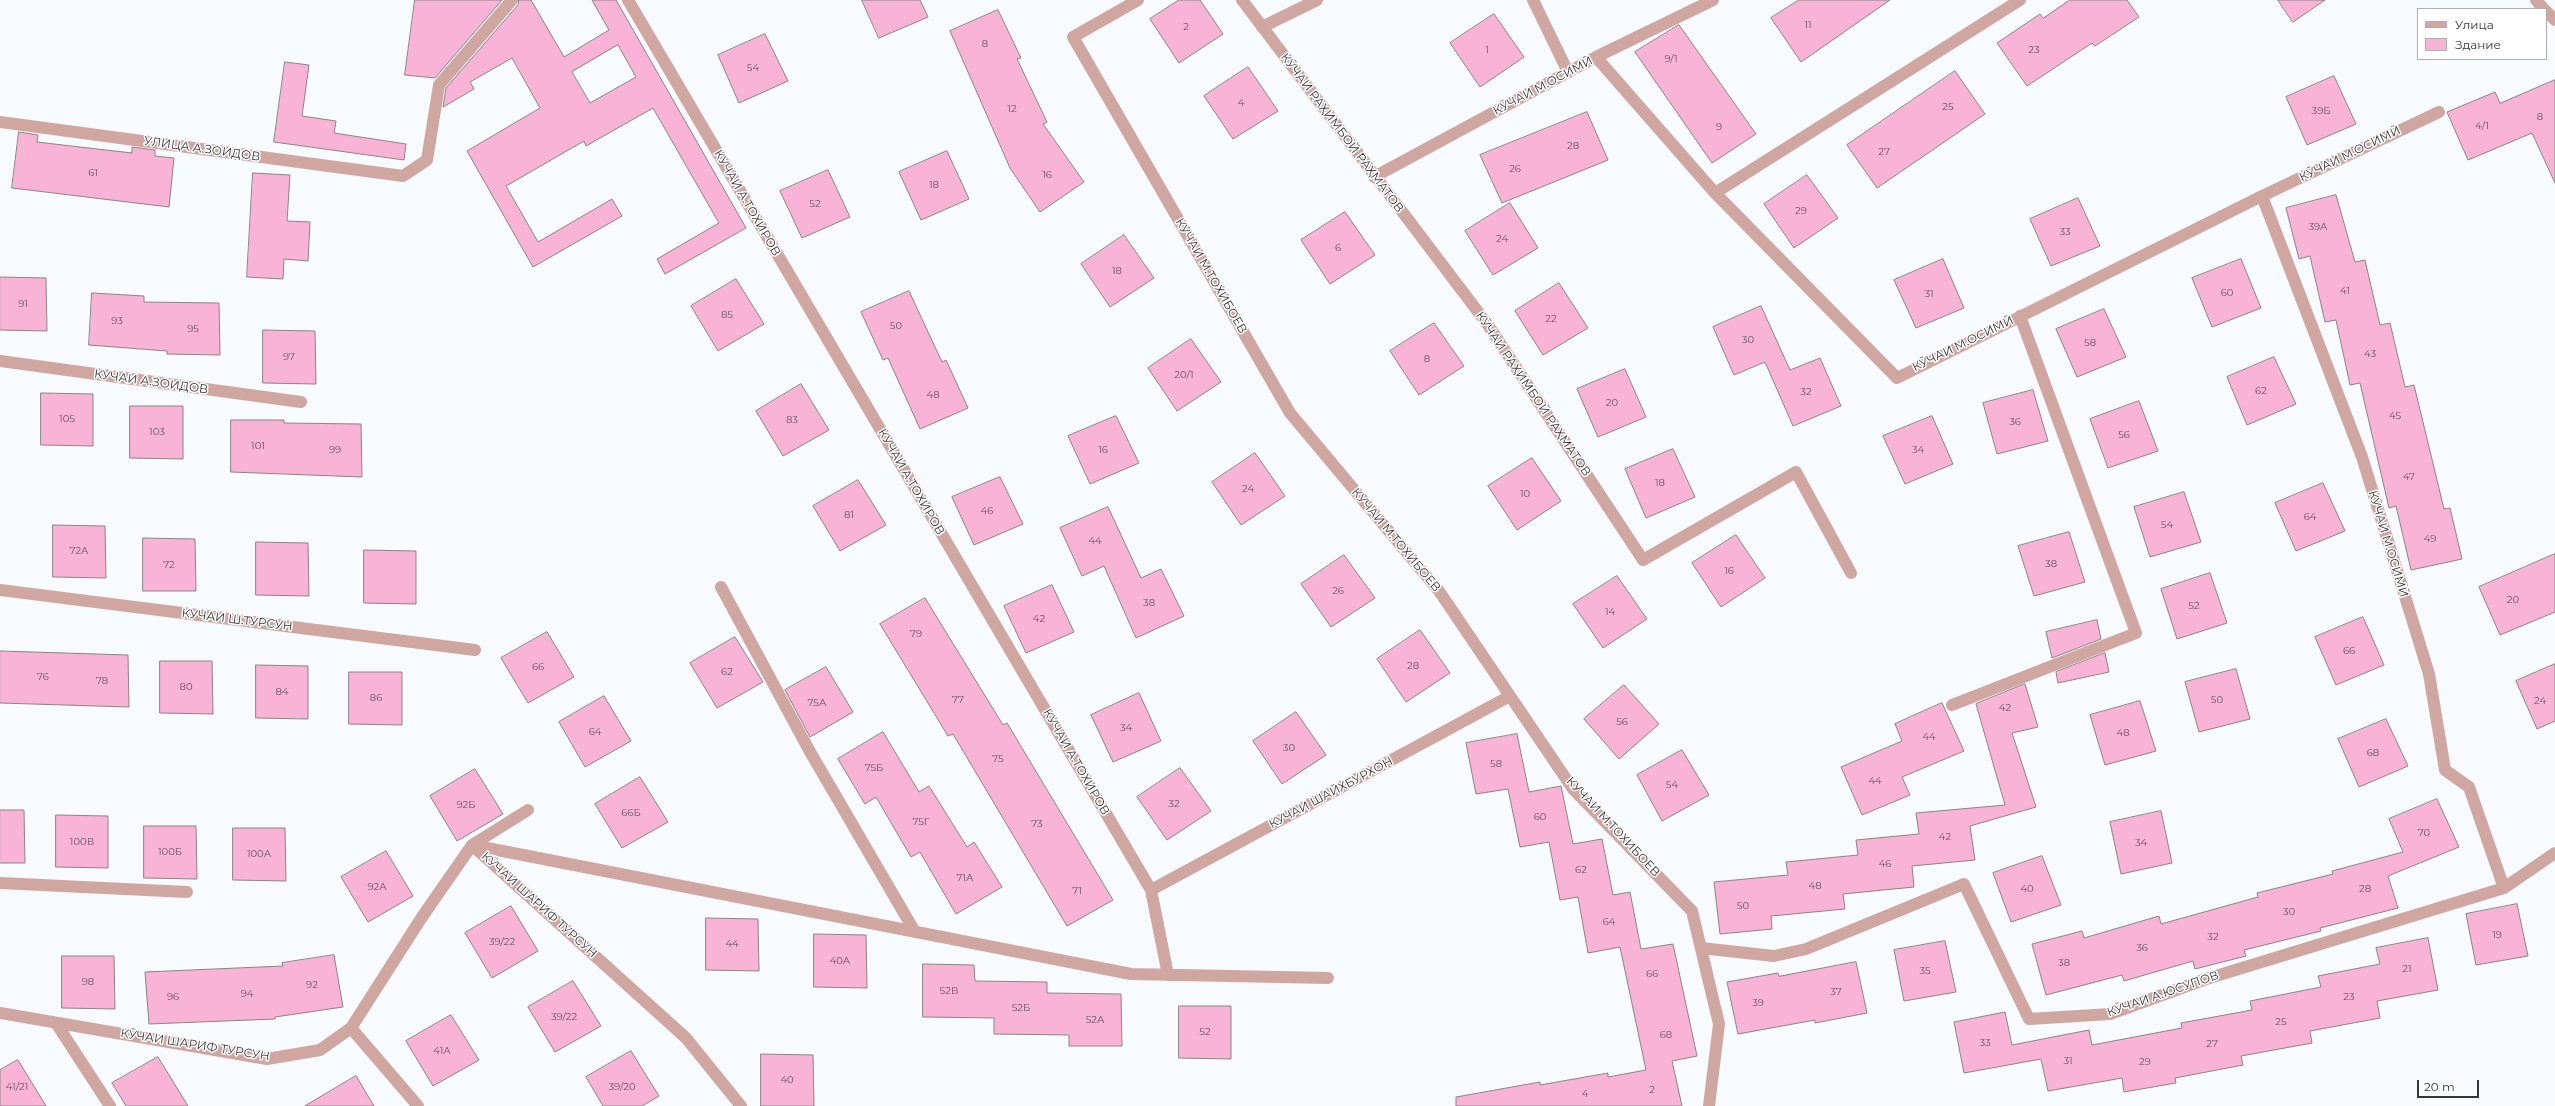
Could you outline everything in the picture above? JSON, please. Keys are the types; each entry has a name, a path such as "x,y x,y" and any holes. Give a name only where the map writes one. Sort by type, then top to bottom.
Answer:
{"street":[{"name":"УЛИЦА А.ЗОИДОВ","path":"0,122 403,176 427,160 439,85 512,0"},
{"name":"КУЧАИ А.ТОХИРОВ","path":"628,0 1151,890 1168,975"},
{"name":"КУЧАИ М.ТОХИБОЕВ","path":"1138,0 1073,37 1290,413 1439,591 1574,789 1692,911 1719,1024 1709,1106"},
{"name":"КӮЧАИ РАҲИМБОЙ РАҲМАТОВ","path":"1242,0 1374,177 1488,325 1643,560 1796,472 1851,573"},
{"path":"1262,27 1318,0"},
{"path":"1533,0 1568,72"},
{"path":"1596,57 1713,0"},
{"path":"1715,193 2020,0"},
{"path":"2536,0 2543,8"},
{"path":"2547,12 2555,20"},
{"name":"КӮЧАИ М.ОСИМӢ","path":"1374,177 1596,57 1715,193 1897,378 2262,196 2439,112"},
{"name":"КӮЧАИ М.ОСИМӢ","path":"2262,196 2362,457 2429,674 2445,770 2469,787 2504,888"},
{"path":"1952,706 2136,633 2020,316"},
{"name":"КУЧАИ А.ЗОИДОВ","path":"0,361 301,402"},
{"path":"721,588 810,750 915,932"},
{"name":"КУЧАИ Ш.ТУРСУН","path":"0,590 475,650"},
{"name":"КУЧАИ ШАЙХБУРХОН","path":"1151,890 1510,696"},
{"path":"472,845 528,810"},
{"path":"472,845 1131,974 1328,978"},
{"name":"КӮЧАИ ШАРИФ ТУРСУН","path":"0,1013 267,1058 320,1050 351,1028 422,917 472,845 686,1038 741,1106"},
{"name":"КӮЧАИ А.ЮСУПОВ","path":"1701,948 1774,956 1806,949 1964,884 2029,1019 2110,1014 2206,979 2504,888 2555,853"},
{"path":"0,883 187,892"},
{"path":"56,1023 110,1106"},
{"path":"351,1028 418,1106"}],"building":[{"path":"415,0 502,0 435,78 405,75"},
{"path":"519,0 531,0 564,57 609,30 592,0 616,0 746,228 665,274 657,259 719,223 653,108 586,146 584,141 506,186 538,242 612,199 622,216 533,267 467,151 540,108 512,58 470,82 474,89 443,107 446,88 518,5","holes":["618,45 636,77 590,103 572,72"]},
{"path":"862,0 920,0 928,17 879,38"},
{"path":"1179,0 1200,0 1223,34 1179,63 1150,19"},
{"path":"1799,0 1890,0 1801,62 1771,18"},
{"path":"2070,0 2127,0 2139,17 2095,46 2092,43 2027,86 1997,43 2040,14 2043,18"},
{"path":"2278,0 2325,0 2293,22"},
{"path":"998,10 1021,58 1017,59 1047,122 1043,124 1084,182 1040,212 1010,168 950,31"},
{"path":"1494,14 1524,57 1480,87 1450,43"},
{"path":"1679,25 1756,134 1712,163 1635,52"},
{"path":"765,34 788,81 739,103 718,55"},
{"path":"285,62 309,65 302,116 336,121 334,133 406,144 404,160 274,142"},
{"path":"1248,67 1278,111 1233,139 1204,96"},
{"path":"1955,71 1985,114 1877,188 1847,145"},
{"path":"2334,76 2356,124 2307,145 2286,97"},
{"path":"2555,80 2555,183 2532,133 2468,160 2447,112 2495,92 2500,103"},
{"path":"1587,112 1608,160 1502,203 1480,155"},
{"path":"19,132 38,135 37,142 132,153 132,147 155,150 155,156 174,158 169,207 12,188"},
{"path":"947,151 969,199 921,220 899,172"},
{"path":"828,170 850,217 802,238 780,191"},
{"path":"253,173 290,175 287,221 310,222 308,261 284,259 283,279 247,277"},
{"path":"1807,175 1838,218 1794,248 1764,204"},
{"path":"2336,195 2355,262 2365,260 2380,325 2390,323 2405,387 2414,385 2444,509 2450,508 2462,559 2411,570 2396,506 2389,508 2360,383 2350,385 2336,320 2325,322 2310,256 2299,259 2286,208"},
{"path":"2078,198 2100,246 2051,266 2030,219"},
{"path":"1510,203 1538,248 1493,275 1465,231"},
{"path":"1345,212 1375,255 1330,284 1301,240"},
{"path":"1124,235 1154,278 1110,307 1081,264"},
{"path":"1943,259 1964,308 1916,328 1894,280"},
{"path":"2241,259 2261,308 2212,327 2192,278"},
{"path":"0,277 46,278 47,331 0,330"},
{"path":"736,279 764,324 718,351 691,306"},
{"path":"1559,283 1588,328 1543,355 1515,311"},
{"path":"909,291 942,362 946,360 968,408 920,429 888,358 883,360 861,312"},
{"path":"92,293 144,296 144,302 219,303 220,355 167,354 167,351 89,345"},
{"path":"1761,306 1790,370 1820,358 1841,406 1793,426 1765,362 1734,375 1713,327"},
{"path":"2104,309 2126,357 2077,377 2056,329"},
{"path":"1434,323 1464,366 1419,395 1390,351"},
{"path":"263,330 315,331 316,384 263,383"},
{"path":"1191,339 1221,382 1177,411 1148,368"},
{"path":"2274,357 2296,404 2247,425 2227,377"},
{"path":"1625,369 1646,417 1598,437 1577,389"},
{"path":"801,384 829,430 783,456 756,411"},
{"path":"2033,390 2048,441 1997,454 1983,403"},
{"path":"41,393 93,394 93,446 41,445"},
{"path":"2139,401 2158,451 2108,468 2090,419"},
{"path":"130,406 183,406 183,459 130,458"},
{"path":"1116,416 1139,463 1090,484 1068,436"},
{"path":"1932,416 1953,464 1905,484 1883,436"},
{"path":"231,420 284,420 284,423 361,424 362,477 231,472"},
{"path":"1673,449 1695,497 1646,518 1625,469"},
{"path":"1255,453 1285,496 1241,525 1212,482"},
{"path":"1532,458 1561,501 1517,530 1488,486"},
{"path":"1000,477 1023,524 974,545 952,497"},
{"path":"858,480 886,525 840,551 813,506"},
{"path":"2323,483 2345,531 2296,551 2275,503"},
{"path":"2184,492 2201,542 2150,557 2134,507"},
{"path":"1108,507 1141,578 1161,569 1184,616 1136,638 1104,566 1082,576 1060,528"},
{"path":"53,525 105,526 106,578 53,577"},
{"path":"2069,532 2085,582 2034,596 2018,546"},
{"path":"1736,535 1765,578 1721,607 1692,563"},
{"path":"143,538 195,539 196,591 143,591"},
{"path":"256,542 308,543 309,596 256,595"},
{"path":"364,550 416,551 416,604 364,603"},
{"path":"2555,554 2555,612 2500,635 2479,587"},
{"path":"1344,555 1375,598 1331,627 1301,584"},
{"path":"2210,573 2227,623 2177,639 2161,589"},
{"path":"1617,576 1647,619 1603,648 1573,604"},
{"path":"1052,585 1074,632 1026,653 1004,606"},
{"path":"925,598 1003,725 1007,723 1113,900 1067,926 953,734 948,736 880,624"},
{"path":"2363,617 2384,665 2336,685 2315,637"},
{"path":"2097,620 2101,639 2052,658 2046,632"},
{"path":"1420,630 1450,673 1406,702 1377,659"},
{"path":"547,632 574,677 528,703 501,658"},
{"path":"735,637 763,682 717,708 690,663"},
{"path":"0,651 128,655 129,707 0,703"},
{"path":"2105,653 2109,672 2058,683 2056,672"},
{"path":"160,661 212,661 213,714 160,713"},
{"path":"2555,664 2555,721 2537,729 2516,681"},
{"path":"256,665 308,666 308,719 256,718"},
{"path":"826,667 853,712 810,737 785,690"},
{"path":"2236,669 2250,719 2199,732 2185,682"},
{"path":"349,672 402,672 402,725 349,724"},
{"path":"2025,684 2038,727 2012,733 2036,807 1970,826 1975,860 1912,866 1914,887 1843,894 1845,909 1771,916 1772,929 1720,934 1714,882 1788,875 1786,862 1858,855 1856,840 1919,834 1916,813 2005,805 1976,704"},
{"path":"1624,685 1659,724 1619,759 1584,719"},
{"path":"1139,693 1161,741 1113,762 1091,715"},
{"path":"604,696 631,741 585,767 559,722"},
{"path":"2140,701 2156,751 2105,765 2090,715"},
{"path":"1942,703 1964,751 1902,777 1910,795 1862,815 1841,767 1902,741 1895,724"},
{"path":"1296,712 1326,755 1282,784 1253,741"},
{"path":"2386,719 2408,766 2359,787 2338,739"},
{"path":"883,732 919,792 929,786 967,847 974,842 1002,887 956,914 920,852 911,857 876,797 865,804 838,759"},
{"path":"1517,734 1529,792 1561,786 1573,844 1602,839 1613,895 1630,892 1641,949 1673,944 1697,1056 1672,1061 1682,1106 1456,1106 1456,1097 1540,1082 1540,1085 1608,1073 1608,1077 1646,1070 1620,947 1588,953 1578,897 1560,900 1549,842 1520,847 1508,789 1476,794 1466,743"},
{"path":"1682,750 1709,795 1662,821 1637,775"},
{"path":"1180,768 1211,811 1167,840 1137,797"},
{"path":"475,769 503,814 457,841 430,796"},
{"path":"640,777 668,822 622,848 595,804"},
{"path":"2437,799 2459,847 2388,876 2398,908 2320,928 2321,931 2244,950 2246,956 2195,969 2193,961 2124,981 2122,975 2046,995 2032,944 2082,931 2084,938 2159,916 2161,924 2258,897 2257,893 2333,874 2332,871 2403,852 2389,819"},
{"path":"0,810 24,810 25,863 0,863"},
{"path":"2161,811 2172,863 2121,874 2110,822"},
{"path":"56,815 108,816 108,868 56,867"},
{"path":"144,826 196,826 197,879 144,878"},
{"path":"233,828 285,828 286,881 233,880"},
{"path":"386,851 413,896 368,922 341,877"},
{"path":"2042,856 2061,905 2011,922 1993,873"},
{"path":"2517,904 2528,956 2476,965 2466,914"},
{"path":"511,906 538,951 492,978 465,933"},
{"path":"706,918 758,919 759,971 706,970"},
{"path":"814,934 866,935 867,988 814,987"},
{"path":"2428,938 2438,990 2377,1001 2380,1018 2310,1031 2312,1043 2241,1056 2243,1065 2175,1078 2176,1083 2124,1092 2122,1078 2048,1091 2041,1059 1964,1073 1954,1022 2005,1012 2012,1045 2089,1030 2092,1045 2182,1028 2181,1023 2252,1010 2250,1001 2321,987 2318,976 2380,964 2376,948"},
{"path":"1945,941 1956,992 1904,1001 1894,950"},
{"path":"334,955 343,1007 275,1017 275,1019 149,1024 145,972 283,966 282,963"},
{"path":"62,956 114,956 115,1009 62,1008"},
{"path":"1856,962 1867,1013 1815,1023 1815,1020 1738,1034 1727,982 1778,973 1779,976"},
{"path":"923,964 974,965 975,981 1047,982 1047,993 1121,994 1122,1046 1069,1046 1069,1035 994,1034 994,1018 923,1017"},
{"path":"573,981 601,1026 555,1052 528,1007"},
{"path":"1179,1006 1231,1006 1231,1059 1179,1058"},
{"path":"451,1015 479,1060 433,1086 406,1041"},
{"path":"631,1051 659,1096 642,1106 603,1106 586,1077"},
{"path":"761,1054 813,1055 814,1106 761,1106"},
{"path":"158,1057 188,1106 126,1106 112,1083"},
{"path":"18,1060 46,1106 0,1106 0,1070"},
{"path":"356,1076 374,1106 305,1106"}]}
